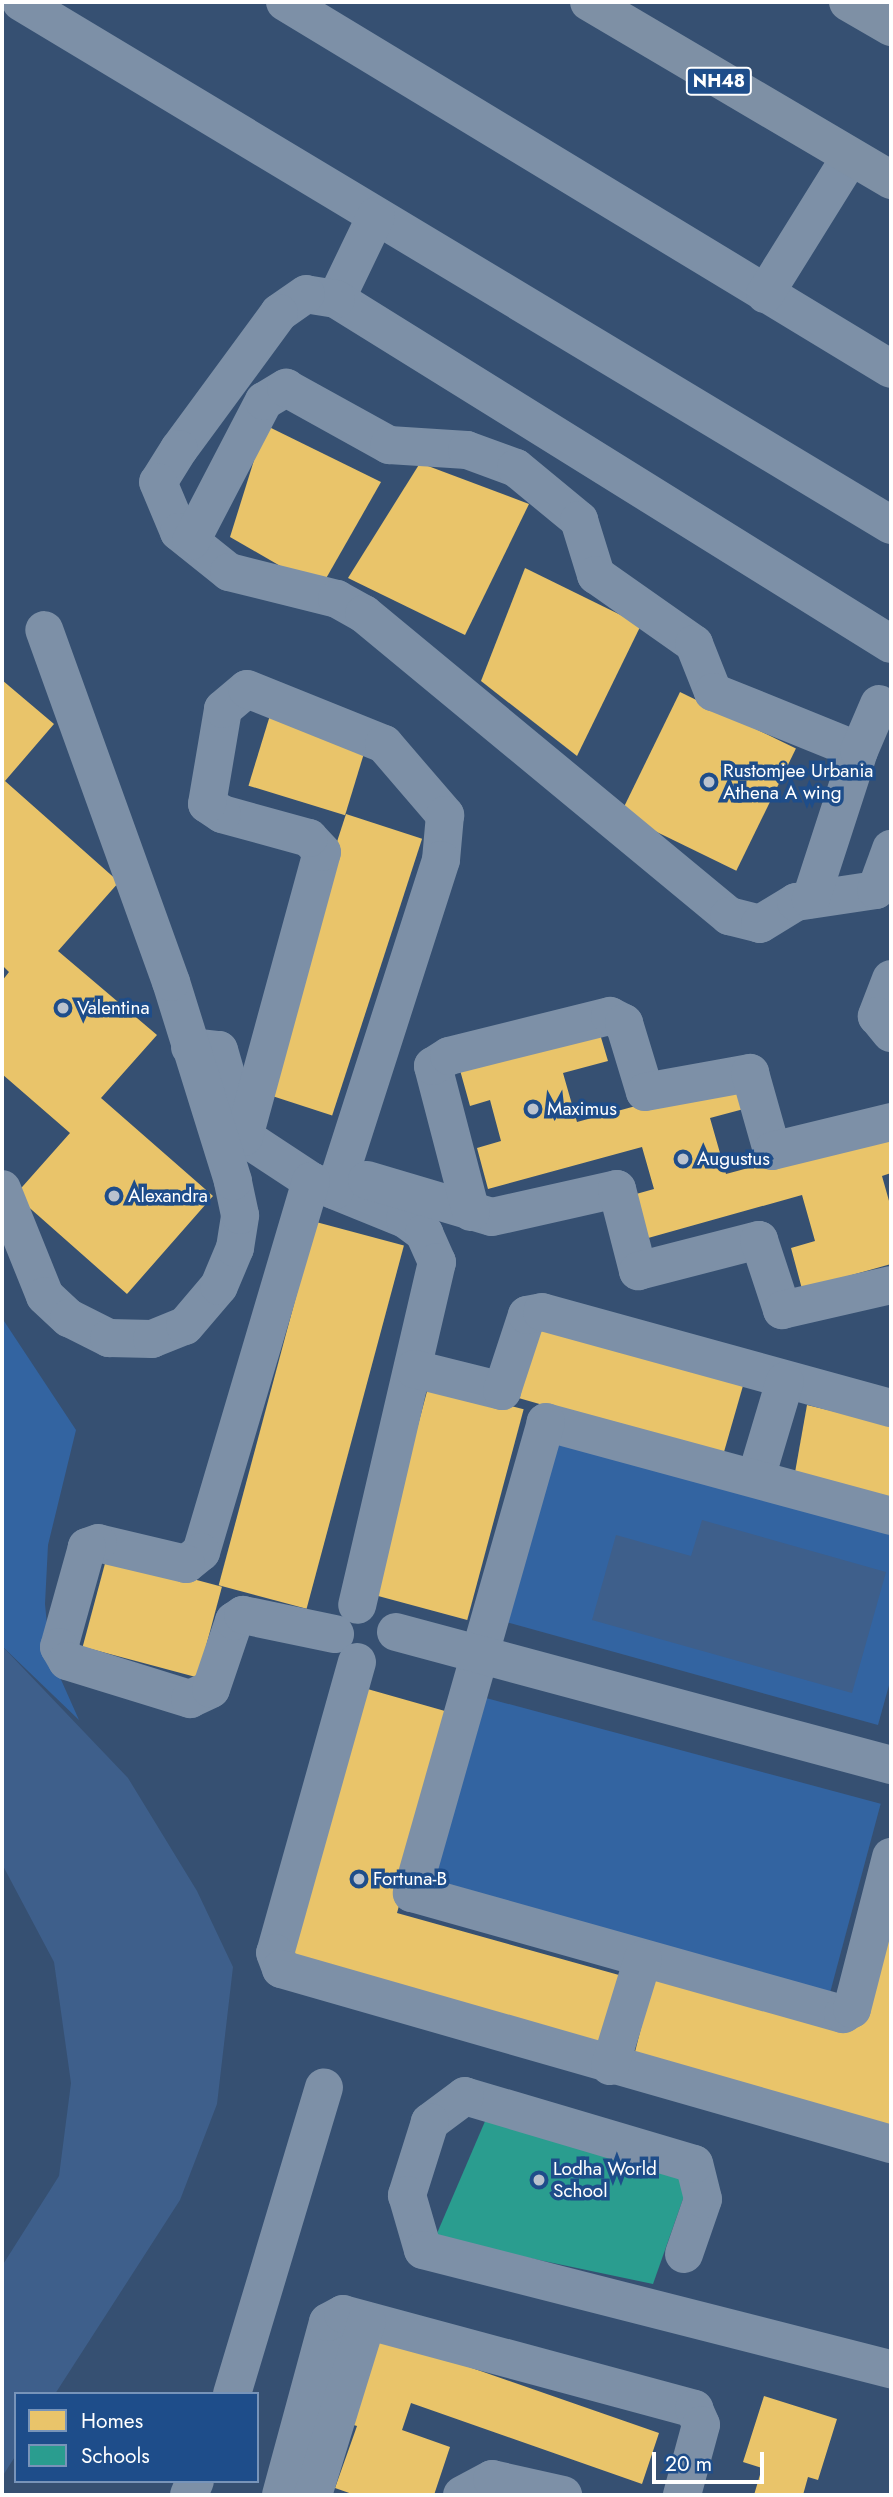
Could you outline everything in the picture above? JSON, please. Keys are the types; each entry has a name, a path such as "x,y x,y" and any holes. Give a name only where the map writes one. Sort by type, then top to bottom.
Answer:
{"highway":[{"name":"NH48","path":"589,2 849,159 891,180"},
{"path":"848,2 891,27"}],"street":[{"path":"21,2 891,525"},
{"path":"285,2 891,369"},
{"path":"765,295 849,159"},
{"path":"336,299 376,216"},
{"path":"891,644 336,299 306,294 279,313 158,482 179,532 229,572 337,599 364,614 729,916 760,924 811,899 876,890 891,849"},
{"path":"191,541 264,401 286,388 390,445 467,450 516,468 579,520 596,575 694,644 713,692 859,751"},
{"path":"2,1189 35,1278 69,1318 109,1338 134,1341 185,1326 229,1267 240,1215 190,1047 44,630"},
{"path":"244,1138 322,852 309,838 222,814 207,804 223,709 247,689 384,744 445,815 441,860 201,1552 186,1564 98,1543 87,1547 59,1647 67,1661 190,1699 211,1689 234,1621 243,1615 350,1634 384,1610 396,1632 891,1765"},
{"path":"811,899 859,751 879,704"},
{"path":"891,979 877,1016 891,1033"},
{"path":"471,1212 433,1066 449,1056 610,1016 624,1023 645,1093 750,1073 772,1151 891,1122"},
{"path":"190,1047 219,1050 244,1138 405,1219 432,1247 437,1262 276,1962 299,1978 891,2144"},
{"path":"329,1181 492,1217 618,1189 638,1270 756,1240 782,1310 891,1285"},
{"path":"414,1369 502,1391 527,1315 536,1312 891,1408"},
{"path":"756,1478 785,1381"},
{"path":"891,1516 548,1421 479,1656 414,1897 848,2014 891,1857"},
{"path":"610,2066 643,1959"},
{"path":"233,2392 324,2087"},
{"path":"684,2254 703,2199 694,2164 466,2096 430,2122 407,2195 423,2250 891,2369"},
{"path":"281,2495 328,2322 343,2314 694,2409 701,2425 681,2495"},
{"path":"313,2495 367,2321"},
{"path":"462,2495 492,2479 563,2495"}],"shaded area":[{"path":"2,1318 76,1430 48,1545 45,1604 50,1655 79,1720 2,1646"},
{"path":"558,1431 891,1523 891,1678 878,1725 506,1622"},
{"path":"702,1520 886,1572 852,1693 592,1620 616,1535 691,1556"},
{"path":"2,1646 128,1778 197,1891 233,1967 217,2104 180,2200 56,2392 14,2392 14,2458 2,2477 2,2266 59,2176 71,2083 54,1962 2,1864"},
{"path":"475,1695 881,1804 828,2000 422,1891"}],"building: Homes":[{"path":"265,425 381,482 320,589 230,537"},
{"path":"420,463 529,504 465,635 348,578"},
{"path":"525,568 641,625 577,756 481,681"},
{"path":"2,680 54,724 5,781 119,882 58,951 157,1035 101,1098 213,1196 127,1294 15,1195 70,1133 2,1074 2,981 9,972 2,965"},
{"name":"Rustomjee Urbania Athena A wing","path":"680,692 796,749 736,871 620,814"},
{"path":"271,712 368,742 345,815 248,786"},
{"path":"346,814 422,839 332,1115 256,1091"},
{"path":"597,1024 608,1061 563,1073 577,1122 746,1076 755,1106 710,1118 726,1174 891,1129 891,1173 882,1176 891,1208 891,1264 802,1289 791,1248 815,1241 802,1195 641,1240 629,1196 654,1189 642,1147 488,1189 477,1148 501,1141 490,1100 470,1106 458,1063"},
{"path":"316,1222 404,1246 307,1609 219,1585"},
{"path":"536,1324 744,1384 723,1457 515,1397"},
{"path":"429,1384 524,1409 467,1620 373,1595"},
{"path":"807,1405 891,1425 891,1503 794,1478"},
{"path":"107,1556 222,1587 198,1678 83,1647"},
{"path":"364,1688 452,1713 397,1913 619,1975 598,2050 288,1963"},
{"path":"891,1889 891,2129 632,2064 654,1976 856,2027"},
{"path":"377,2335 659,2433 642,2484 411,2403 402,2430 450,2447 434,2495 355,2495 335,2488 357,2426 340,2421"},
{"path":"764,2396 837,2419 818,2480 808,2477 803,2495 754,2495 762,2468 743,2462"}],"building: Schools":[{"path":"489,2112 689,2182 653,2284 435,2238"}],"place":[{"name":"Rustomjee Urbania Athena A wing","path":"709,782"},
{"name":"Valentina","path":"63,1008"},
{"name":"Maximus","path":"533,1109"},
{"name":"Augustus","path":"683,1159"},
{"name":"Alexandra","path":"114,1196"},
{"name":"Fortuna-B","path":"359,1879"},
{"name":"Lodha World School","path":"539,2180"}]}
